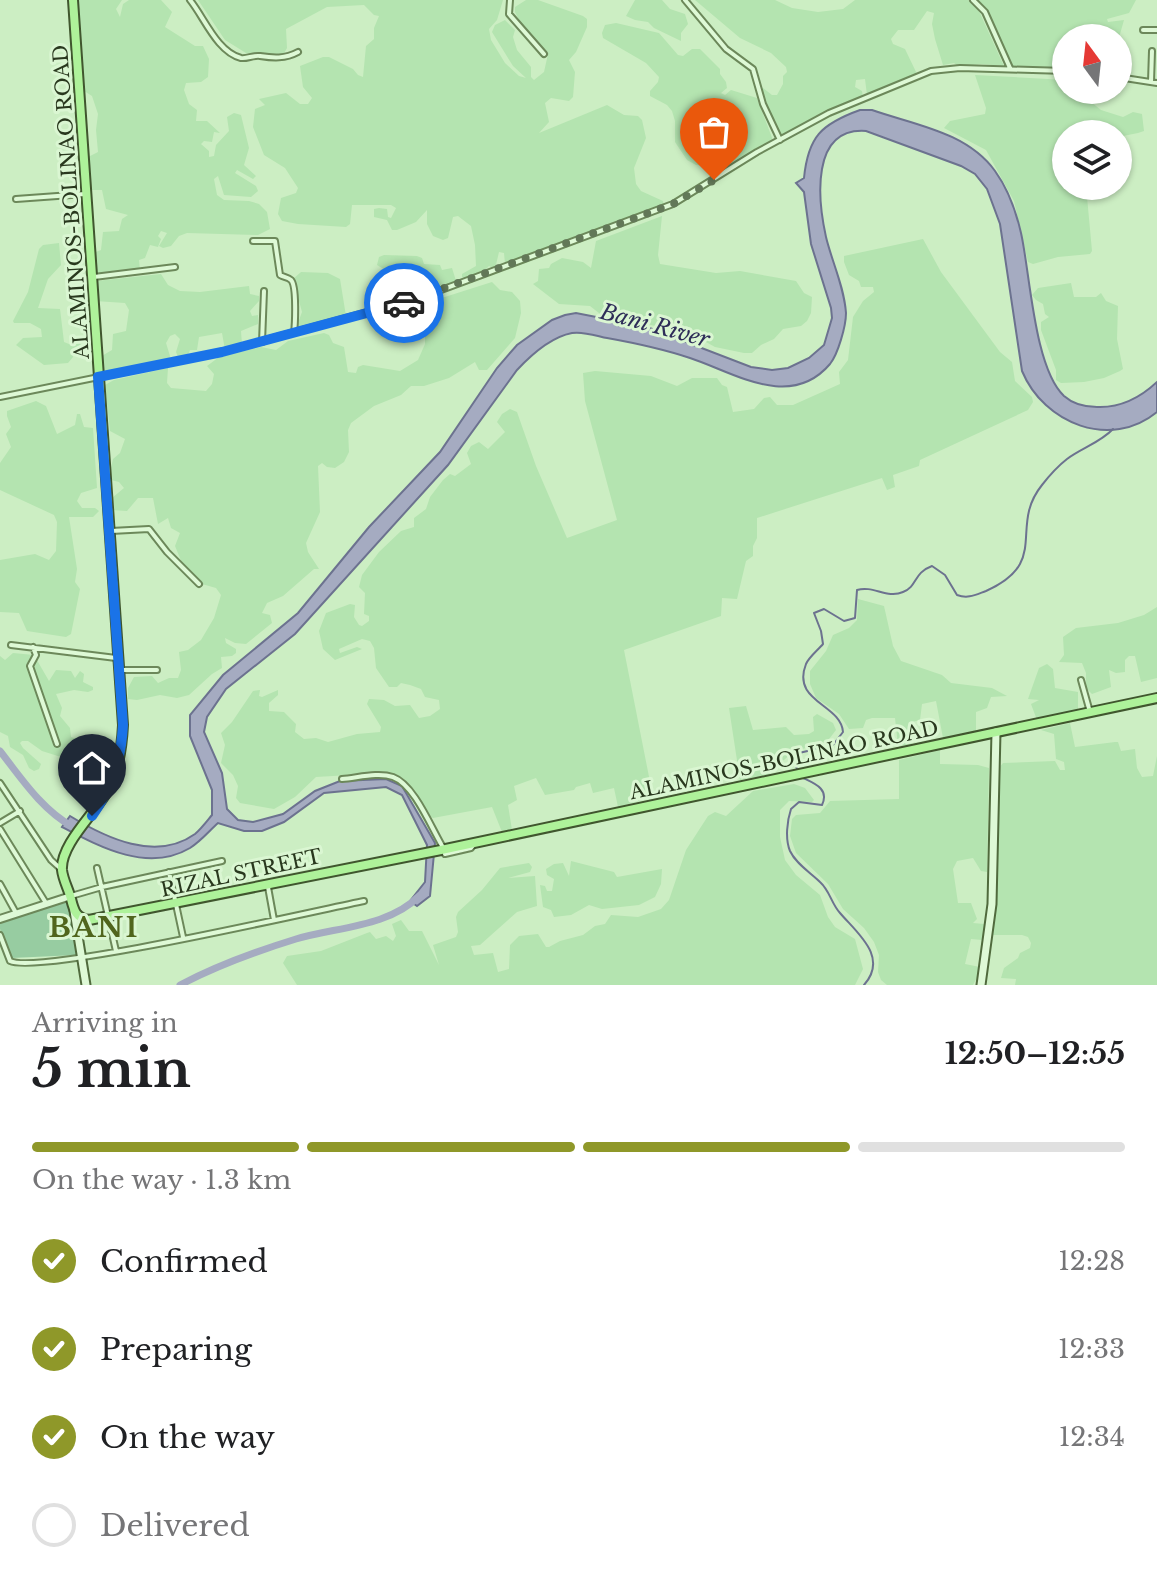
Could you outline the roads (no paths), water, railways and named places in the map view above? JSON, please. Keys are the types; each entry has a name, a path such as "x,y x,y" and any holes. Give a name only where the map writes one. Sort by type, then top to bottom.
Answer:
{"main road":[{"name":"ALAMINOS-BOLINAO ROAD","path":"62,871 65,853 104,800 113,781 122,746 73,0"},
{"name":"ALAMINOS-BOLINAO ROAD","path":"417,854 443,851 477,841 1157,698"},
{"path":"981,985 992,904 996,732"},
{"name":"RIZAL STREET","path":"89,920 417,854"},
{"path":"62,871 71,896 86,985"},
{"path":"74,911 81,918 89,920"},
{"path":"77,929 89,920"}],"street":[{"path":"190,0 221,44 237,56 285,57 298,52"},
{"path":"510,0 509,14 544,54"},
{"path":"685,0 726,49 753,69 763,104 780,140"},
{"path":"973,0 985,12 1010,68"},
{"path":"1143,30 1157,30"},
{"path":"1132,79 1154,82 1152,51"},
{"path":"0,397 262,342 425,296 673,204 829,113 931,71 950,68 1052,70"},
{"path":"16,199 87,194"},
{"path":"253,241 275,241 280,275 293,285 294,333"},
{"path":"92,277 175,267"},
{"path":"262,342 264,291"},
{"path":"109,531 149,529 199,584"},
{"path":"11,645 118,658"},
{"path":"33,647 36,655 30,666 57,744"},
{"path":"119,670 157,670"},
{"path":"1081,680 1090,712"},
{"path":"342,779 384,776 402,782 413,795 443,851"},
{"path":"0,783 51,860 62,871"},
{"path":"0,823 20,811"},
{"path":"0,829 46,903"},
{"path":"0,919 102,887 222,861"},
{"path":"97,868 116,951"},
{"path":"169,872 183,937"},
{"path":"268,883 274,920"},
{"path":"0,884 16,913"},
{"path":"0,935 8,958 15,963 53,962 364,901"}],"water":[{"path":"860,110 872,110 955,139 970,147 995,171 1008,193 1019,225 1046,364 1064,396 1084,406 1114,406 1137,397 1157,382 1157,412 1139,423 1120,429 1100,430 1080,426 1046,405 1032,390 1022,371 1000,224 987,189 975,174 961,166 866,131 848,133 835,141 827,153 820,187 826,237 846,313 841,340 830,364 814,378 797,385 779,386 761,384 670,352 590,334 572,333 549,343 517,370 448,465 295,634 226,689 207,717 204,732 222,773 227,809 238,820 253,822 283,814 315,791 340,781 386,779 402,786 435,843 430,896 417,906 410,901 425,882 427,845 402,795 386,787 324,793 284,822 262,831 244,831 218,823 190,848 158,858 141,858 108,849 62,827 70,816 115,839 148,846 180,842 199,830 212,815 212,790 190,736 190,715 223,675 298,613 369,527 440,452 497,368 517,345 552,320 576,313 647,327 751,367 772,370 788,368 809,358 824,345 832,318 831,308 811,244 804,192 796,183 804,178 809,152 819,134 835,121"}],"waterway":[{"path":"798,772 794,760 799,753 833,745 843,732 834,715 805,687 803,677 806,664 823,644 814,613 824,609 844,621 855,618 857,590 897,594 911,586 922,572 932,566 945,575 957,595 961,596 978,594 1006,580 1023,556 1032,500 1042,485 1067,459 1113,429"},
{"name":"Bani River","path":"0,751 42,803 73,827"},
{"path":"801,777 819,787 824,799 822,805 799,802 791,809 788,846 796,860 823,886 837,909 868,946 873,965 864,985"},
{"path":"180,985 222,965 281,944 377,920 393,914 419,896"}],"district":[{"name":"BANI","path":"94,927"}]}
